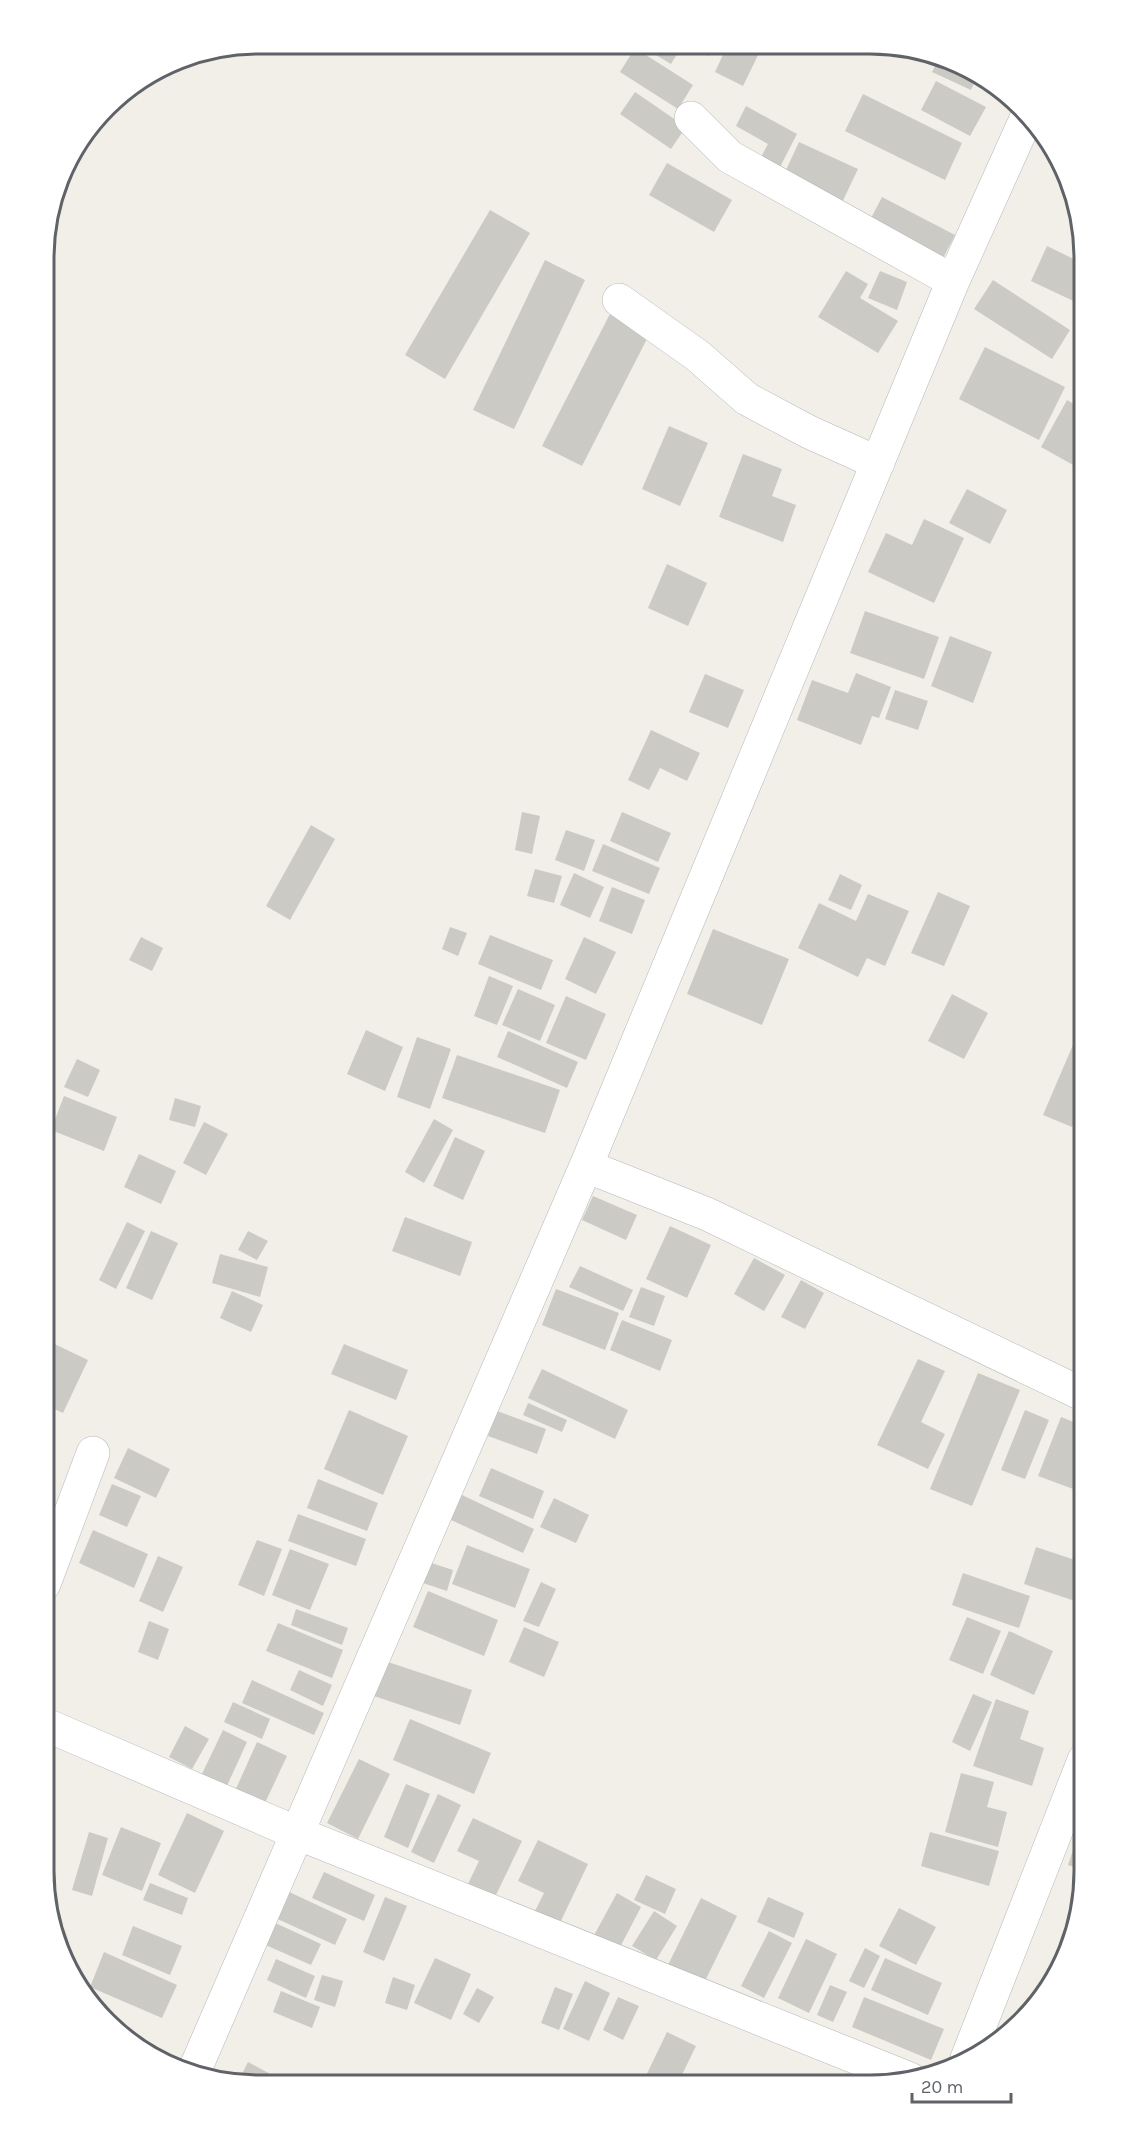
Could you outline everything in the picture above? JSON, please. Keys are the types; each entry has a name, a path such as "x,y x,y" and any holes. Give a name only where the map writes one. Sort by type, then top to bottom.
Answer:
{"street":[{"path":"691,118 730,157 953,282"},
{"path":"197,2065 586,1166 953,282 1024,124"},
{"path":"619,300 698,356 747,399 809,432 878,463"},
{"path":"586,1166 707,1214 1074,1390"},
{"path":"54,1557 93,1453"},
{"path":"54,1728 297,1833 895,2073"},
{"path":"971,2048 1074,1786"}],"building":[{"path":"631,54 644,54 693,85 678,109 620,72"},
{"path":"654,54 677,54 671,64"},
{"path":"723,54 759,54 743,86 715,72"},
{"path":"936,65 974,83 971,90 932,72"},
{"path":"936,81 986,107 970,136 921,110"},
{"path":"635,92 686,127 671,149 620,114"},
{"path":"863,94 962,143 945,180 845,131"},
{"path":"746,106 797,134 778,171 759,161 768,144 736,126"},
{"path":"799,142 858,169 838,211 780,183"},
{"path":"667,163 732,200 714,232 649,195"},
{"path":"882,197 955,235 940,264 867,226"},
{"path":"490,210 530,233 445,379 405,355"},
{"path":"1047,246 1074,259 1074,301 1031,281"},
{"path":"545,260 585,280 514,429 473,410"},
{"path":"846,271 868,284 860,298 898,321 878,353 818,317"},
{"path":"880,271 907,282 897,310 868,298"},
{"path":"993,280 1070,330 1052,359 974,309"},
{"path":"613,308 652,329 582,466 542,446"},
{"path":"985,347 1065,387 1039,440 959,399"},
{"path":"1067,400 1074,404 1074,466 1041,447"},
{"path":"669,426 708,443 680,506 642,489"},
{"path":"743,454 782,469 772,496 796,505 783,542 719,517"},
{"path":"967,489 1007,510 990,544 949,523"},
{"path":"924,519 964,538 934,603 868,572 886,533 912,545"},
{"path":"667,564 707,583 688,626 648,608"},
{"path":"865,611 939,637 924,679 850,653"},
{"path":"950,636 992,652 973,703 931,686"},
{"path":"856,673 891,687 879,718 872,716 861,745 797,720 812,680 848,693"},
{"path":"705,674 744,690 728,728 689,712"},
{"path":"895,690 928,701 918,730 885,719"},
{"path":"651,730 700,753 687,781 660,768 649,790 628,780"},
{"path":"522,812 540,816 532,854 515,850"},
{"path":"622,812 671,833 658,862 610,841"},
{"path":"311,825 335,839 290,920 266,906"},
{"path":"566,830 595,840 584,871 555,860"},
{"path":"603,844 660,868 649,894 592,871"},
{"path":"535,869 562,876 554,903 527,896"},
{"path":"574,873 604,887 590,918 560,905"},
{"path":"840,874 862,885 851,910 828,900"},
{"path":"612,887 645,900 632,934 599,921"},
{"path":"938,892 970,906 944,966 911,953"},
{"path":"868,894 909,911 885,966 867,958 858,977 798,948 819,903 856,921"},
{"path":"450,927 467,933 458,956 442,949"},
{"path":"713,929 789,959 762,1025 687,994"},
{"path":"490,935 553,960 541,990 478,964"},
{"path":"141,937 163,948 152,971 129,960"},
{"path":"584,937 616,952 596,994 565,979"},
{"path":"489,976 513,986 497,1025 474,1016"},
{"path":"518,989 555,1005 540,1041 502,1025"},
{"path":"952,994 988,1013 964,1059 928,1041"},
{"path":"566,996 606,1014 586,1060 546,1043"},
{"path":"366,1030 403,1047 385,1091 347,1074"},
{"path":"508,1031 578,1062 567,1088 497,1057"},
{"path":"417,1037 451,1049 430,1109 397,1097"},
{"path":"1074,1042 1074,1122 1072,1127 1043,1115"},
{"path":"457,1055 560,1090 545,1133 442,1098"},
{"path":"77,1059 100,1070 88,1097 64,1087"},
{"path":"64,1096 117,1117 104,1151 54,1131 54,1122"},
{"path":"175,1098 201,1106 195,1127 169,1120"},
{"path":"434,1119 453,1130 424,1183 405,1172"},
{"path":"204,1122 228,1134 206,1175 183,1163"},
{"path":"455,1137 485,1151 463,1200 433,1186"},
{"path":"139,1154 176,1171 161,1204 124,1187"},
{"path":"593,1196 637,1215 626,1240 582,1220"},
{"path":"405,1217 472,1242 460,1276 392,1251"},
{"path":"127,1222 145,1231 116,1289 99,1280"},
{"path":"670,1226 711,1245 687,1298 646,1279"},
{"path":"151,1231 178,1243 152,1300 126,1288"},
{"path":"248,1231 268,1241 257,1260 238,1250"},
{"path":"220,1254 268,1267 260,1297 212,1283"},
{"path":"754,1258 785,1275 764,1311 734,1294"},
{"path":"580,1266 633,1290 623,1311 569,1287"},
{"path":"801,1280 824,1293 805,1329 781,1317"},
{"path":"641,1287 665,1296 654,1326 629,1317"},
{"path":"556,1289 619,1313 605,1350 542,1325"},
{"path":"232,1291 263,1305 251,1332 220,1318"},
{"path":"622,1320 672,1340 660,1371 610,1350"},
{"path":"54,1344 88,1360 63,1413 54,1409"},
{"path":"344,1344 408,1370 396,1400 331,1374"},
{"path":"918,1359 945,1371 921,1422 945,1434 928,1469 877,1445"},
{"path":"542,1369 628,1410 615,1439 528,1398"},
{"path":"978,1373 1020,1390 972,1506 930,1489"},
{"path":"528,1403 567,1420 562,1432 523,1415"},
{"path":"349,1410 408,1436 383,1495 324,1469"},
{"path":"1025,1410 1049,1420 1025,1479 1001,1470"},
{"path":"497,1411 546,1429 537,1454 488,1436"},
{"path":"1061,1417 1074,1422 1074,1489 1038,1476"},
{"path":"128,1448 170,1469 156,1498 114,1478"},
{"path":"491,1468 544,1491 533,1519 479,1496"},
{"path":"318,1479 378,1503 367,1531 307,1508"},
{"path":"112,1484 141,1496 127,1527 99,1515"},
{"path":"462,1495 534,1529 523,1553 451,1520"},
{"path":"554,1498 589,1515 576,1543 540,1527"},
{"path":"298,1514 366,1539 356,1566 288,1541"},
{"path":"93,1530 148,1554 134,1588 79,1563"},
{"path":"257,1540 282,1549 264,1596 238,1585"},
{"path":"467,1545 530,1569 515,1608 452,1584"},
{"path":"1036,1547 1074,1560 1074,1601 1024,1584"},
{"path":"290,1549 329,1564 310,1610 272,1595"},
{"path":"158,1556 183,1567 163,1612 139,1601"},
{"path":"425,1561 453,1570 447,1591 420,1582"},
{"path":"963,1573 1030,1596 1019,1628 952,1605"},
{"path":"541,1582 556,1589 539,1627 523,1621"},
{"path":"428,1591 498,1620 484,1656 413,1627"},
{"path":"296,1609 348,1628 342,1645 291,1625"},
{"path":"967,1617 1001,1631 983,1674 949,1660"},
{"path":"149,1621 169,1629 158,1660 138,1652"},
{"path":"278,1623 343,1650 332,1678 266,1651"},
{"path":"524,1627 559,1642 544,1677 509,1662"},
{"path":"1009,1631 1053,1651 1034,1695 990,1675"},
{"path":"385,1661 472,1690 460,1725 374,1696"},
{"path":"299,1670 332,1685 323,1706 290,1690"},
{"path":"252,1680 324,1713 314,1735 242,1703"},
{"path":"973,1694 992,1702 970,1751 952,1742"},
{"path":"996,1699 1029,1711 1020,1739 1044,1748 1032,1786 973,1766"},
{"path":"233,1702 270,1719 262,1739 224,1722"},
{"path":"410,1719 491,1753 474,1794 393,1760"},
{"path":"185,1726 209,1739 192,1769 169,1757"},
{"path":"223,1730 247,1742 226,1788 201,1776"},
{"path":"257,1742 287,1756 264,1805 235,1791"},
{"path":"359,1759 390,1774 358,1839 327,1823"},
{"path":"961,1773 994,1782 987,1807 1007,1812 998,1847 945,1832"},
{"path":"406,1784 430,1794 408,1848 384,1837"},
{"path":"438,1794 461,1805 434,1863 411,1852"},
{"path":"187,1813 224,1831 195,1893 158,1875"},
{"path":"473,1818 522,1841 495,1897 468,1884 479,1861 457,1851"},
{"path":"121,1827 161,1843 142,1891 102,1875"},
{"path":"89,1832 108,1838 92,1896 72,1890"},
{"path":"930,1832 999,1851 989,1886 921,1866"},
{"path":"538,1840 588,1864 559,1925 534,1913 544,1893 518,1881"},
{"path":"1074,1847 1074,1867 1068,1865"},
{"path":"324,1872 375,1895 364,1921 312,1898"},
{"path":"646,1875 676,1889 665,1914 634,1900"},
{"path":"150,1883 188,1898 182,1915 143,1900"},
{"path":"285,1890 347,1919 335,1945 273,1917"},
{"path":"617,1893 641,1907 617,1953 592,1939"},
{"path":"385,1897 407,1906 384,1961 363,1952"},
{"path":"768,1897 804,1913 794,1938 757,1922"},
{"path":"701,1898 737,1916 703,1985 667,1967"},
{"path":"899,1908 936,1927 916,1965 879,1946"},
{"path":"654,1911 677,1926 656,1960 632,1946"},
{"path":"271,1921 321,1944 311,1965 261,1943"},
{"path":"133,1926 182,1946 170,1975 122,1955"},
{"path":"769,1931 792,1943 764,1998 741,1986"},
{"path":"806,1939 837,1954 809,2013 778,1998"},
{"path":"865,1948 880,1956 864,1988 849,1981"},
{"path":"104,1952 177,1985 162,2018 90,1987"},
{"path":"435,1958 471,1974 451,2020 414,2003"},
{"path":"885,1958 942,1983 928,2015 871,1990"},
{"path":"276,1959 315,1976 306,1998 267,1980"},
{"path":"322,1975 343,1981 335,2007 314,2000"},
{"path":"393,1977 415,1985 407,2010 385,2003"},
{"path":"585,1981 610,1993 589,2041 563,2029"},
{"path":"830,1985 847,1992 833,2022 817,2015"},
{"path":"555,1987 573,1994 559,2030 541,2023"},
{"path":"477,1988 494,1997 479,2023 463,2014"},
{"path":"281,1991 320,2007 312,2028 273,2012"},
{"path":"618,1997 639,2006 623,2040 603,2030"},
{"path":"864,1997 944,2029 931,2060 852,2027"},
{"path":"667,2032 696,2046 682,2075 646,2075"},
{"path":"248,2062 272,2075 258,2075 242,2074"}]}
